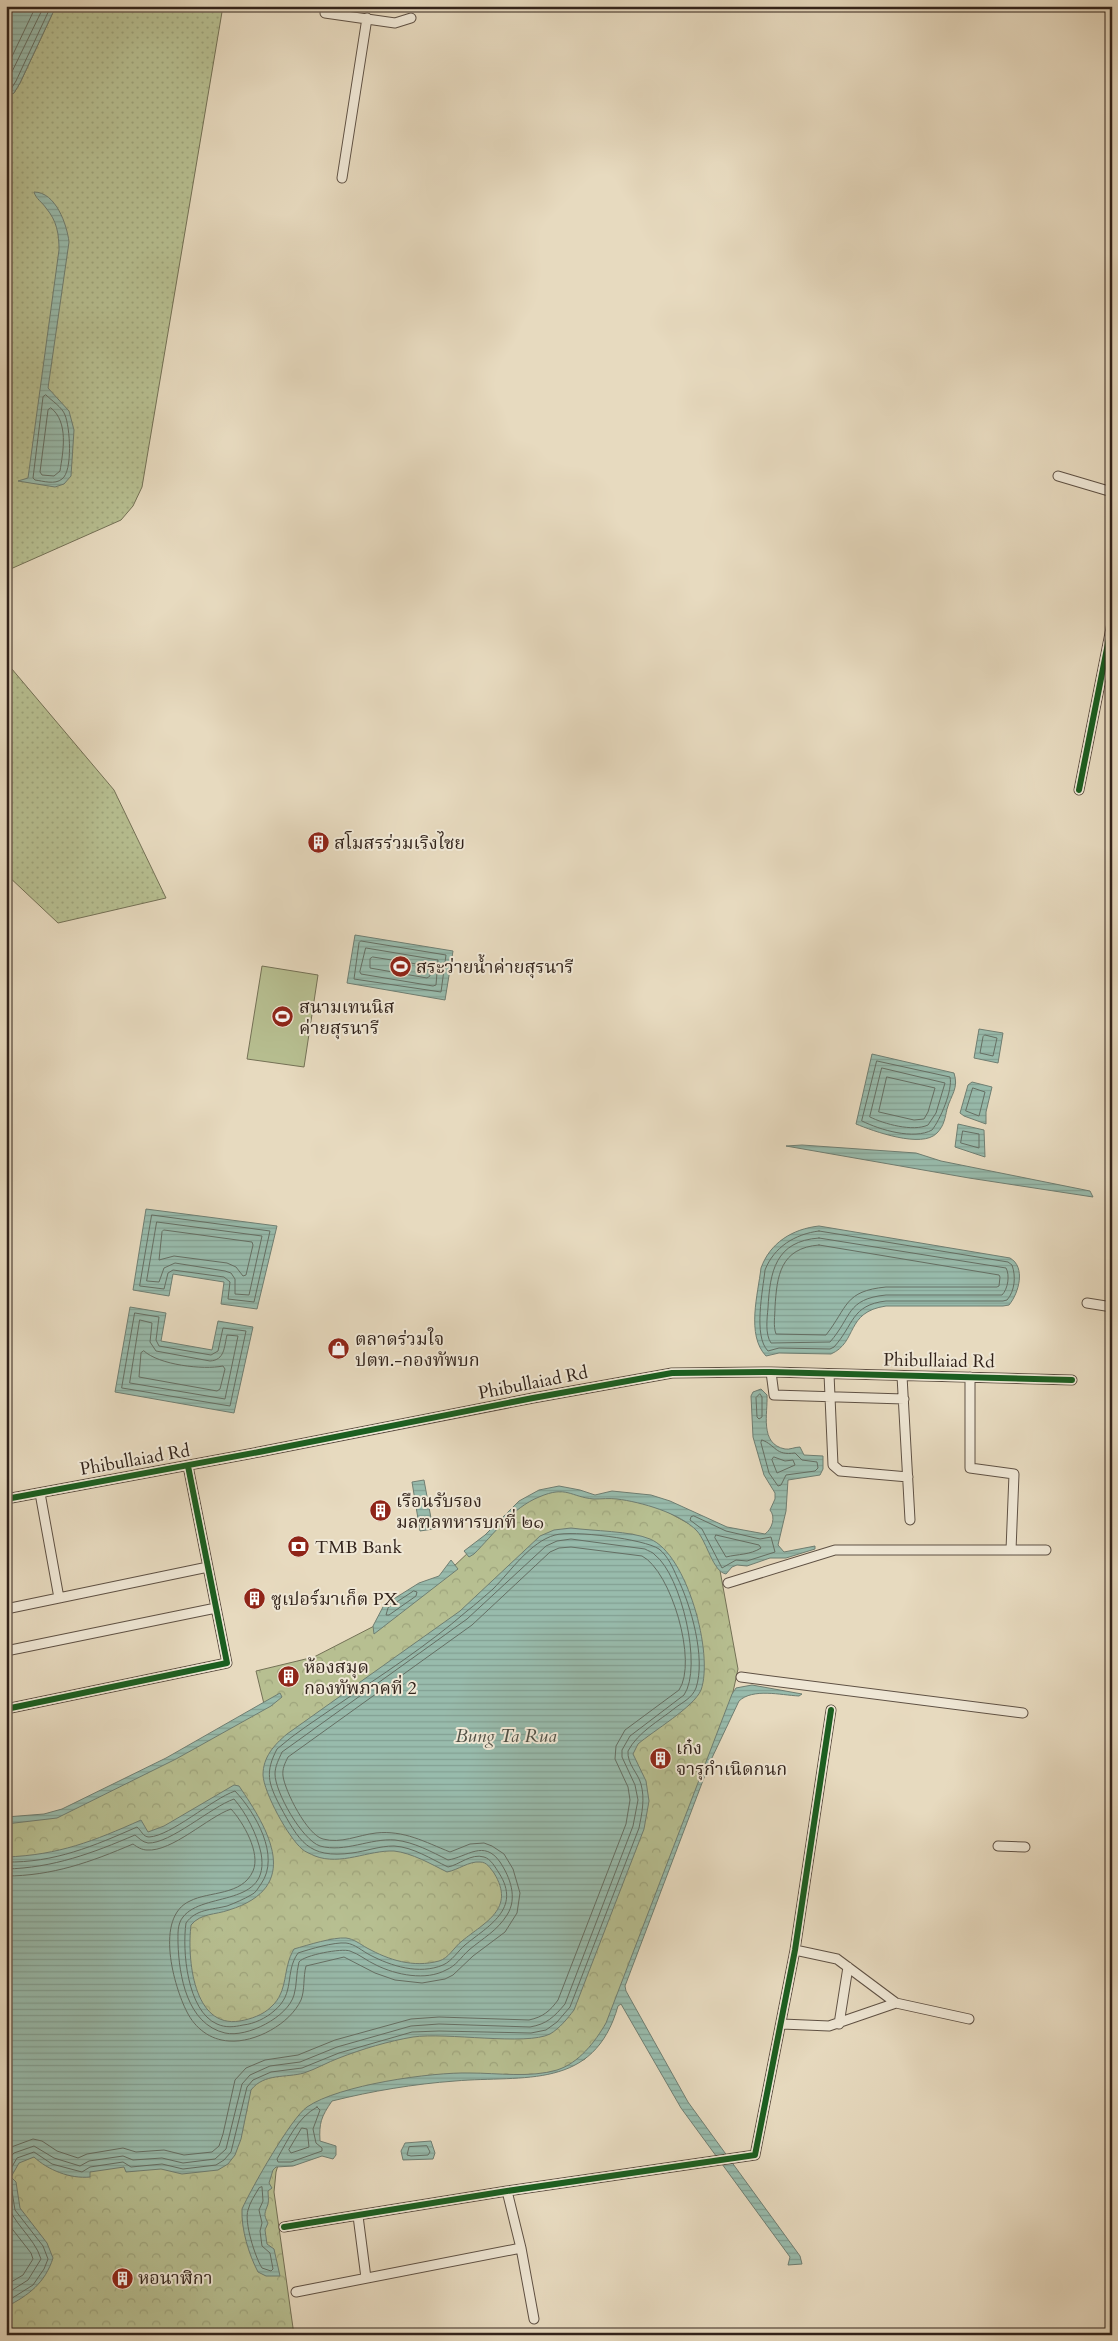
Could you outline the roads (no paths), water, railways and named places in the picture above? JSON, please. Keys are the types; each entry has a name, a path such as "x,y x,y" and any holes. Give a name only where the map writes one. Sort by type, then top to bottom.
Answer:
{"street":[{"path":"325,13 396,24 411,18"},
{"path":"342,178 367,18"},
{"path":"1058,476 1112,492"},
{"path":"1079,790 1112,623"},
{"path":"1087,1303 1112,1308"},
{"path":"771,1372 774,1395 904,1399"},
{"name":"Phibullaiad Rd","path":"6,1499 672,1373 771,1372 1072,1380"},
{"path":"830,1374 833,1465 840,1471 908,1477"},
{"path":"902,1376 910,1520"},
{"path":"970,1377 970,1468 1014,1474 1011,1550"},
{"path":"6,1709 227,1663 188,1466"},
{"path":"40,1493 59,1598"},
{"path":"728,1583 835,1550 1046,1550"},
{"path":"6,1609 208,1567"},
{"path":"6,1651 216,1608"},
{"path":"741,1677 1023,1714"},
{"path":"284,2227 507,2191 755,2155 795,1950 831,1710"},
{"path":"998,1846 1026,1847"},
{"path":"795,1950 831,1956 848,1966 896,2003 969,2019"},
{"path":"839,2024 848,1966"},
{"path":"782,2024 825,2027 839,2024 896,2003"},
{"path":"507,2191 521,2248 534,2319"},
{"path":"358,2216 366,2278"},
{"path":"296,2292 521,2248"}],"water":[{"path":"6,6 56,6 20,83 14,93 6,96"},
{"path":"34,192 42,193 54,203 63,219 69,242 48,388 69,411 74,430 71,476 64,484 55,487 18,481 28,478 59,250 58,233 55,223"},
{"name":"สระว่ายนํ้าค่ายสุรนารี","path":"355,935 453,951 445,1000 347,983"},
{"path":"979,1029 1003,1033 998,1063 974,1058"},
{"path":"872,1054 954,1073 955,1087 943,1125 937,1133 930,1137 909,1139 874,1131 856,1124"},
{"path":"972,1082 992,1087 986,1112 986,1124 960,1113 968,1085"},
{"path":"958,1124 984,1130 985,1157 955,1147"},
{"path":"802,1145 916,1153 941,1161 1090,1191 1093,1197 969,1178 786,1146"},
{"path":"146,1209 277,1226 257,1309 221,1304 224,1282 173,1274 169,1296 133,1290"},
{"path":"819,1226 1010,1258 1018,1267 1019,1280 1016,1294 1009,1305 1003,1306 886,1306 873,1309 864,1314 845,1342 831,1354 779,1353 766,1356 756,1337 755,1326 761,1268 770,1251 783,1239 800,1230"},
{"path":"130,1307 166,1313 161,1341 212,1350 218,1321 253,1327 234,1413 115,1392"},
{"path":"761,1389 767,1395 766,1419 771,1441 785,1449 800,1447 804,1455 823,1456 823,1469 820,1475 788,1480 786,1511 778,1545 784,1552 815,1546 815,1549 786,1558 770,1558 747,1566 737,1565 732,1567 726,1574 717,1568 697,1531 671,1514 627,1500 594,1499 556,1492 539,1497 520,1508 474,1554 469,1557 464,1551 485,1535 519,1501 539,1490 559,1486 595,1495 612,1491 651,1495 670,1501 727,1527 765,1534 770,1529 772,1523 773,1516 770,1510 775,1499 775,1493 764,1475 753,1437 751,1396 753,1392"},
{"path":"424,1480 433,1529 420,1531 412,1482"},
{"name":"Bung Ta Rua","path":"571,1528 642,1536 663,1548 686,1584 700,1630 704,1653 704,1674 701,1690 697,1697 682,1711 638,1744 633,1754 646,1781 649,1801 644,1829 574,2010 554,2032 539,2037 505,2039 445,2036 413,2037 357,2051 304,2073 269,2078 262,2081 251,2090 241,2139 235,2155 228,2164 218,2170 182,2174 161,2169 126,2172 124,2167 90,2172 90,2177 75,2177 60,2173 34,2157 19,2163 11,2177 16,2182 20,2208 47,2243 53,2258 46,2275 41,2281 29,2293 6,2307 6,1857 25,1856 76,1846 141,1820 148,1832 164,1826 234,1785 239,1786 269,1839 273,1856 273,1872 266,1887 252,1900 229,1910 199,1918 191,1925 190,1955 192,1972 196,1988 203,2003 212,2014 224,2021 240,2021 253,2018 264,2012 277,2001 294,1949 320,1942 341,1938 349,1939 401,1962 420,1964 443,1960 462,1941 488,1921 500,1905 502,1896 500,1885 490,1867 485,1863 476,1862 447,1872 414,1856 394,1851 384,1851 345,1859 325,1859 308,1853 290,1835 272,1803 264,1783 263,1769 267,1757 287,1734 460,1611 540,1536 554,1530"},
{"path":"451,1560 458,1569 374,1634 373,1626 384,1605 419,1583 439,1576"},
{"path":"752,1685 802,1694 799,1696 759,1693 739,1701 710,1762 625,1986 626,1991 688,2102 800,2256 802,2264 788,2265 790,2257 681,2108 621,2004 618,2006 607,2033 592,2053 574,2066 553,2073 531,2077 424,2084 332,2101 325,2111 320,2125 320,2141 336,2146 336,2155 333,2159 322,2156 293,2166 276,2167 273,2170 269,2183 272,2188 268,2191 265,2218 268,2223 265,2230 267,2244 274,2249 280,2276 266,2276 258,2272 246,2242 242,2209 282,2139 291,2125 307,2107 340,2092 386,2081 453,2073 536,2074 557,2070 565,2067 586,2051 606,2023 732,1694 736,1688"},
{"path":"280,1693 282,1697 271,1706 176,1759 57,1818 6,1824 6,1817 44,1814 62,1809 166,1758"},
{"path":"431,2141 435,2153 433,2159 403,2160 401,2151 405,2143"}],"place":[{"name":"สโมสรร่วมเริงไชย","path":"318,843"},
{"name":"สระว่ายนํ้าค่ายสุรนารี","path":"400,967"},
{"name":"สนามเทนนิส ค่ายสุรนารี","path":"283,1017"},
{"name":"ตลาดร่วมใจ ปตท.-กองทัพบก","path":"339,1349"},
{"name":"เรือนรับรอง มลฑลทหารบกที่ ๒๑","path":"380,1511"},
{"name":"TMB Bank","path":"299,1547"},
{"name":"ซูเปอร์มาเก็ต PX","path":"255,1599"},
{"name":"ห้องสมุด กองทัพภาคที่ 2","path":"288,1677"},
{"name":"เก๋ง จารุกำเนิดกนก","path":"660,1758"},
{"name":"หอนาฬิกา","path":"122,2278"}]}
